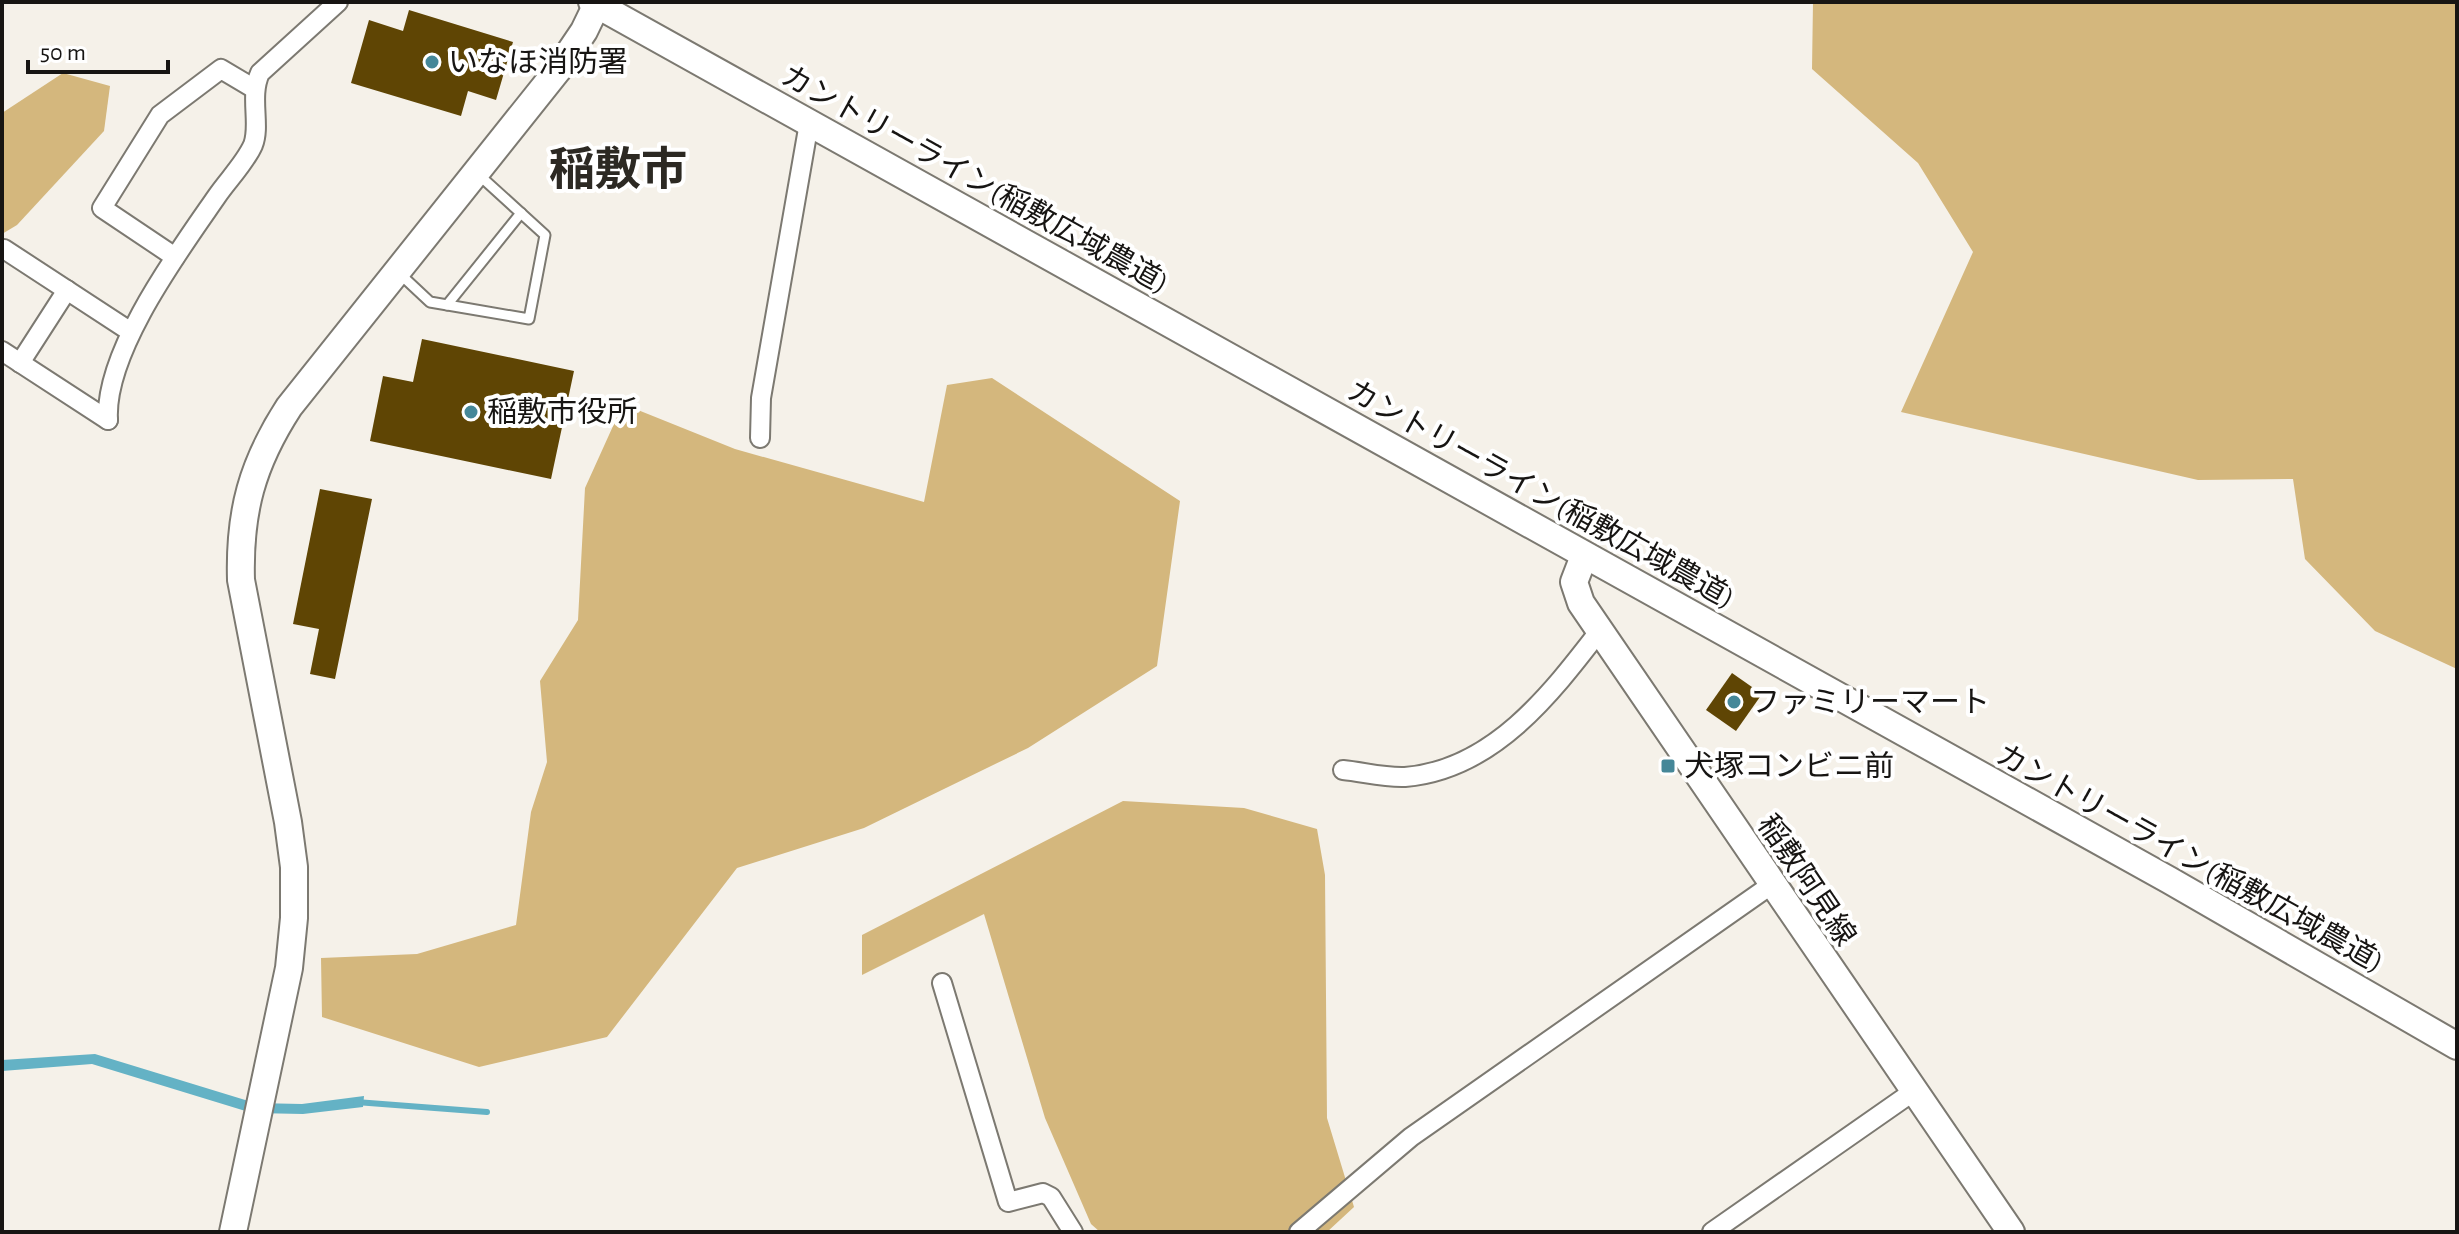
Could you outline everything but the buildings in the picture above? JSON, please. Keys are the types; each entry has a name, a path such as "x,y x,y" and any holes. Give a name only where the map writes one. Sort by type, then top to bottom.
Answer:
{"street":[{"path":"2,351 108,420 107,398 131,332 175,257 254,143 253,88 260,73 338,2"},
{"path":"233,1232 289,968 294,918 294,867 288,822 241,580 240,541 245,506 258,460 270,435 396,271 557,71 596,3"},
{"name":"カントリーライン(稲敷広域農道)","path":"596,3 2169,880 2457,1046"},
{"path":"175,257 102,208 160,115 221,69 253,88"},
{"path":"760,438 761,398 809,123"},
{"path":"4,249 131,332"},
{"path":"20,363 67,290"},
{"name":"稲敷阿見線","path":"1584,556 1574,582 1575,591 1771,885 2011,1232"},
{"path":"1343,770 1400,777 1461,765 1548,697 1601,629"},
{"path":"1299,1232 1411,1137 1771,885"},
{"path":"942,983 1008,1202 1043,1193 1051,1197 1073,1232"},
{"path":"1712,1232 1914,1091"}],"lane":[{"path":"396,271 430,302 529,319 545,235 475,172"},
{"path":"447,305 521,213"}],"shaded area":[{"path":"1813,2 2457,2 2457,669 2375,631 2305,559 2293,479 2198,480 1901,412 1973,252 1918,163 1812,69"},
{"path":"63,73 110,86 104,131 17,225 2,234 2,113"},
{"path":"992,378 1180,501 1157,666 1028,748 864,828 737,868 607,1037 479,1067 322,1017 321,958 417,954 516,925 531,812 547,762 540,681 578,620 585,488 623,404 735,449 924,502 947,385"},
{"path":"1123,801 1244,808 1317,829 1325,875 1327,1118 1354,1207 1327,1232 1100,1232 1091,1224 1045,1118 984,914 862,975 862,935"}],"water":[{"path":"95,1054 255,1103 302,1104 364,1096 363,1107 303,1114 252,1113 92,1064 2,1071 2,1060"}],"waterway":[{"path":"356,1102 487,1112"}],"place":[{"name":"いなほ消防署","path":"432,62"},
{"name":"稲敷市役所","path":"471,412"},
{"name":"ファミリーマート","path":"1734,702"},
{"name":"犬塚コンビニ前","path":"1668,766"}],"district":[{"name":"稲敷市","path":"618,169"}]}
